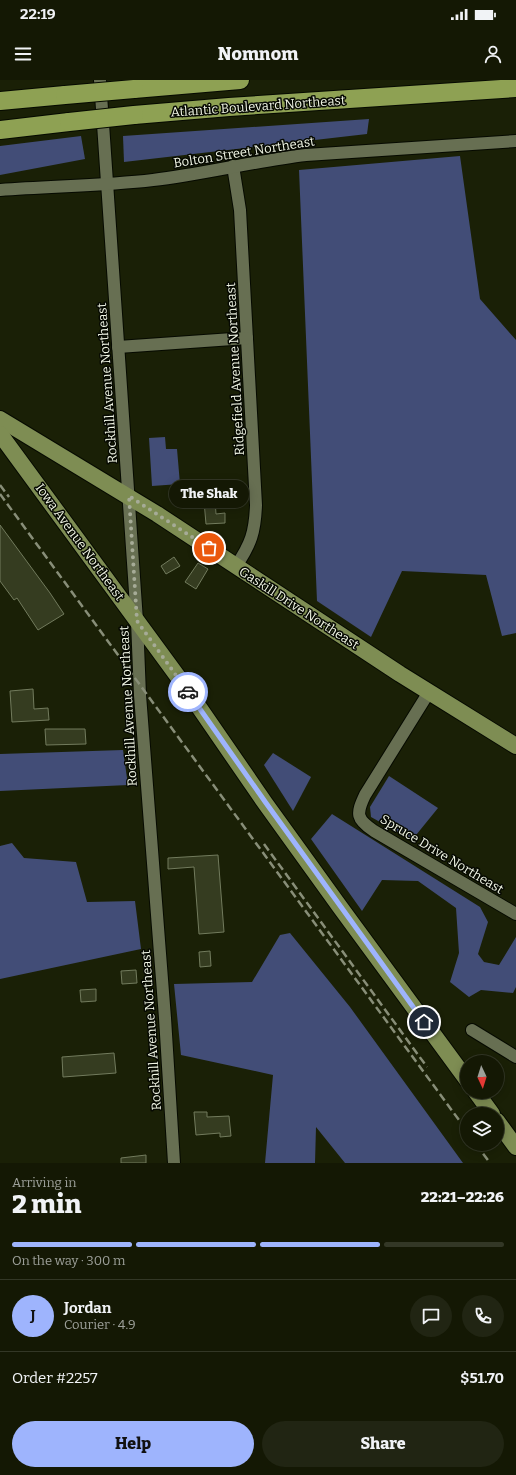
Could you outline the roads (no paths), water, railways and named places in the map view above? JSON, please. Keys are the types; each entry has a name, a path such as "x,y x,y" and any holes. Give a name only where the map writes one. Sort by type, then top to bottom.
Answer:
{"highway":[{"name":"Atlantic Boulevard Northeast","path":"0,101 240,80"},
{"name":"Atlantic Boulevard Northeast","path":"0,130 134,115 229,107 516,88"}],"main road":[{"name":"Gaskill Drive Northeast","path":"0,419 129,496 430,692 516,746"},
{"name":"Iowa Avenue Northeast","path":"0,434 137,621 277,819 460,1070"},
{"path":"504,1131 516,1147"}],"street":[{"name":"Rockhill Avenue Northeast","path":"100,80 129,496 140,695 174,1163"},
{"name":"Bolton Street Northeast","path":"0,190 154,180 306,155 516,141"},
{"name":"Ridgefield Avenue Northeast","path":"233,166 240,210 256,505 255,525 252,537 244,555 236,566"},
{"path":"118,347 247,338"},
{"name":"Spruce Drive Northeast","path":"430,692 365,795 358,814 365,825 374,831 516,914"},
{"path":"472,1030 516,1057"}],"railway":[{"path":"0,485 9,497"},
{"path":"0,494 460,1121"},
{"path":"264,844 427,1067"},
{"path":"481,1151 490,1163"}],"place":[{"name":"The Shak","path":"209,548"}]}
